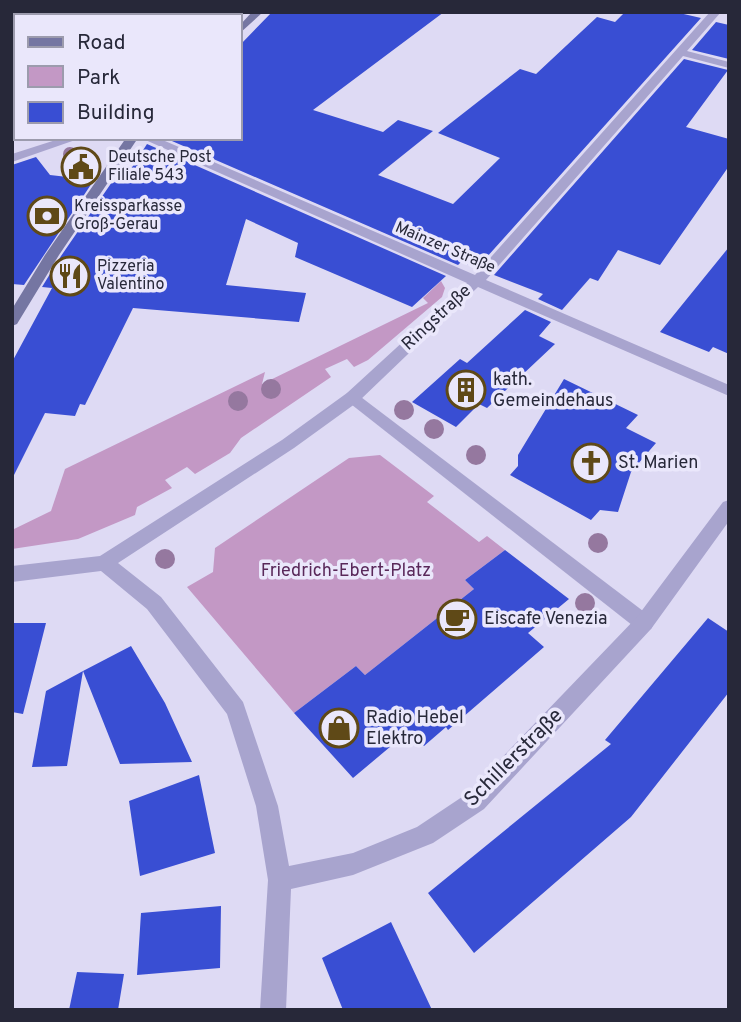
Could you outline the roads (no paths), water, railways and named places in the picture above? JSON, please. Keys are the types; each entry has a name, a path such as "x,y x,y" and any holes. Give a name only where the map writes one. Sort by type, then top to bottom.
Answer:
{"main road":[{"path":"242,28 258,12"},
{"path":"12,321 51,254 131,140"}],"street":[{"name":"Ringstraße","path":"104,563 288,444 353,397 477,281 716,12"},
{"path":"680,52 729,65"},
{"path":"12,158 69,140"},
{"name":"Mainzer Straße","path":"152,140 729,391"},
{"path":"353,397 644,623"},
{"name":"Schillerstraße","path":"280,880 353,864 413,840 476,802 644,623 729,508"},
{"path":"12,574 104,563 154,603 236,709 267,806 280,880 273,1010"}],"place":[{"name":"Deutsche Post Filiale 543","path":"81,167"},
{"name":"Kreissparkasse Groß-Gerau","path":"47,216"},
{"name":"Pizzeria Valentino","path":"70,276"},
{"name":"kath. Gemeindehaus","path":"466,390"},
{"name":"St. Marien","path":"591,463"},
{"name":"Eiscafe Venezia","path":"457,619"},
{"name":"Radio Hebel Elektro","path":"339,728"}],"park label":[{"name":"Friedrich-Ebert-Platz","path":"346,571"}]}
